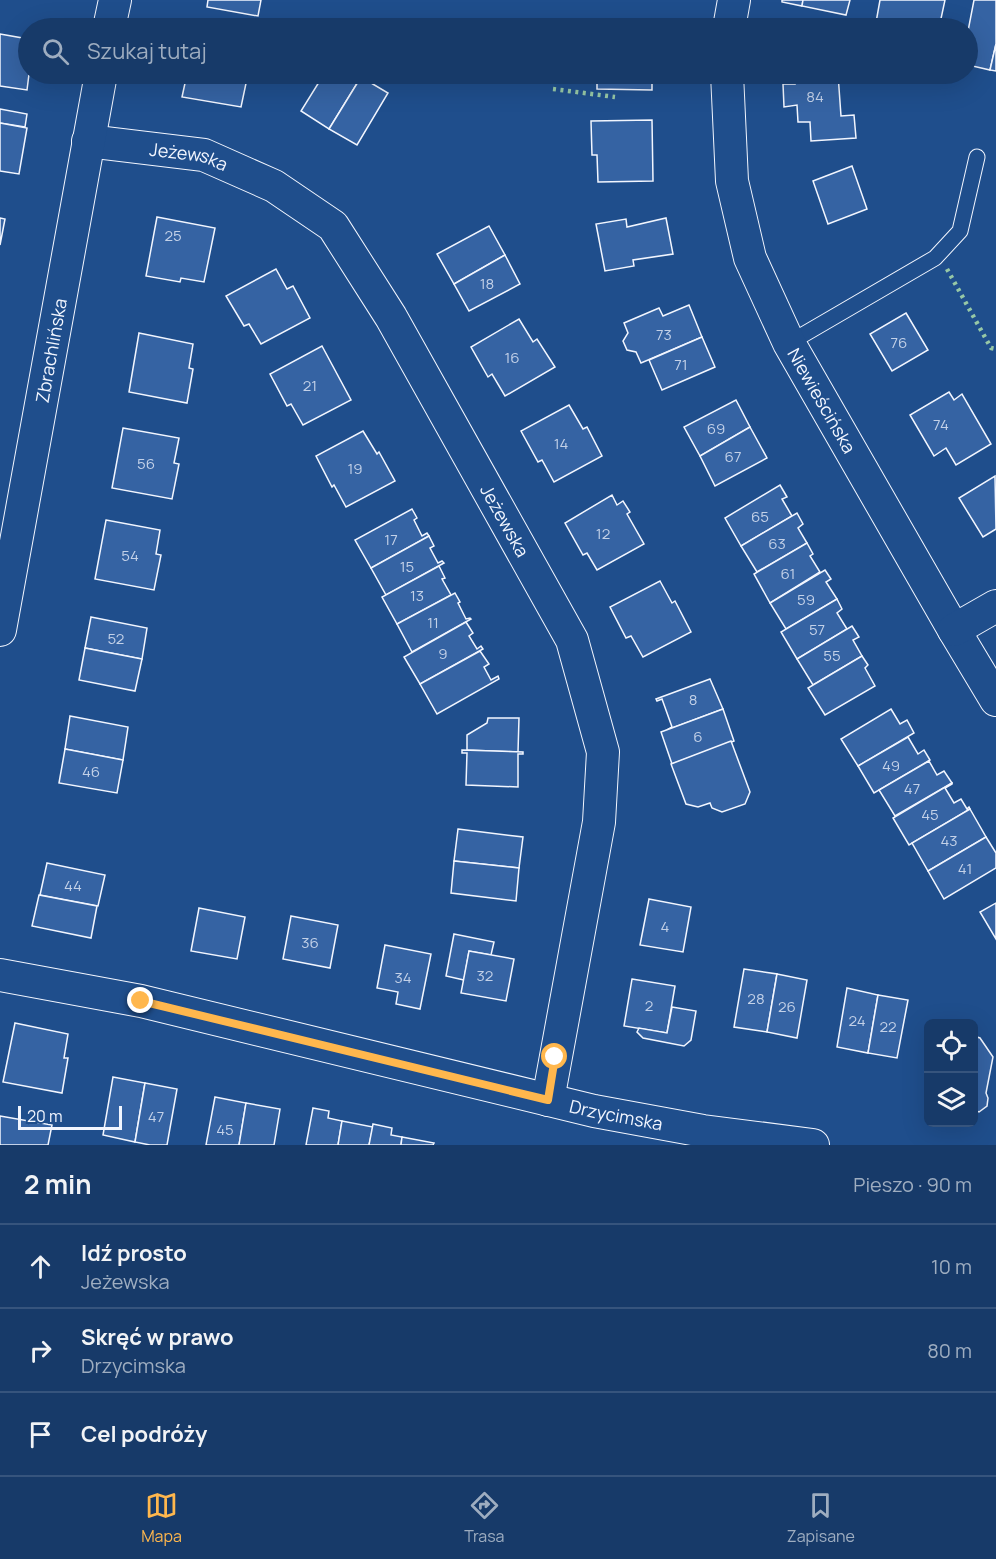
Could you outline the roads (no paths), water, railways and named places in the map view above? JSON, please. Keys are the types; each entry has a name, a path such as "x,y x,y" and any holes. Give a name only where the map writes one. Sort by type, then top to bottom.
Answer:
{"street":[{"path":"731,18 734,0"},
{"name":"Zbrachlińska","path":"0,630 99,84"},
{"name":"Niewieścińska","path":"727,84 732,181 750,258 789,343 996,700"},
{"name":"Jeżewska","path":"88,141 204,155 274,186 333,226 391,317 572,640 603,752 599,822 548,1100"},
{"path":"954,630 996,606"},
{"name":"Drzycimska","path":"0,975 141,1001 594,1111 703,1131 813,1145"}],"lane":[{"path":"789,343 935,258 960,231 977,157"}]}
